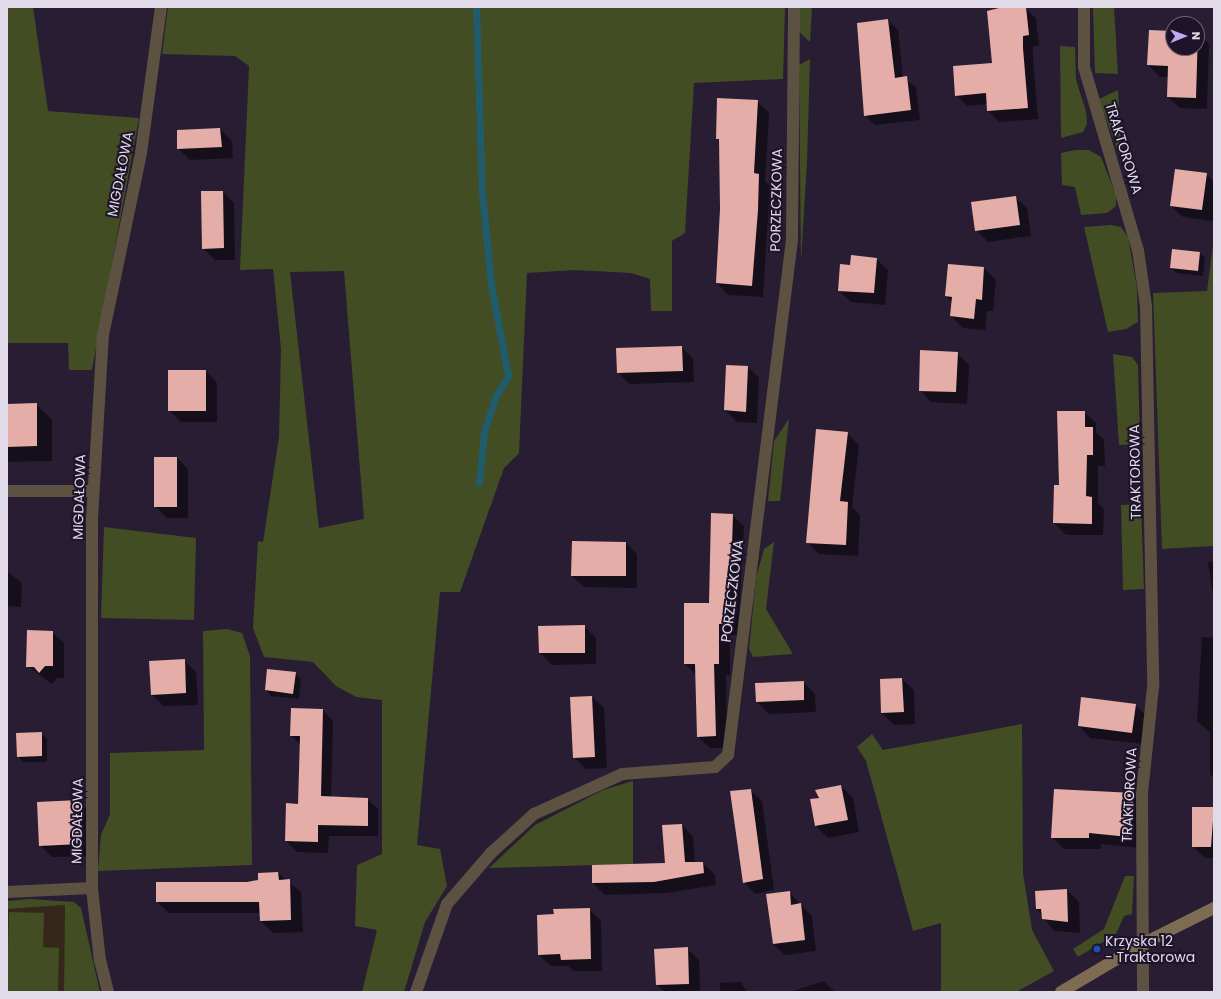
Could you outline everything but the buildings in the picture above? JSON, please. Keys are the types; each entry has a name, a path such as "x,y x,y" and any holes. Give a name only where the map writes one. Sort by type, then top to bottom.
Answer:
{"street":[{"name":"MIGDAŁOWA","path":"108,992 100,961 92,888 93,491 103,335 141,153 161,7"},
{"name":"PORZECZKOWA","path":"416,992 447,904 491,853 534,814 622,774 715,767 728,755 792,240 794,7"},
{"name":"TRAKTOROWA","path":"1084,7 1084,67 1138,250 1146,306 1153,688 1142,794 1140,945 1143,992"},
{"path":"7,491 93,491"},
{"path":"7,892 92,888"},
{"path":"1061,992 1140,945 1214,908"}],"shaded area":[{"path":"65,905 64,992 7,992 7,909"}],"green space":[{"path":"7,7 33,7 48,111 139,118 92,370 69,370 68,343 7,343"},
{"path":"168,7 785,7 783,79 694,83 685,233 672,241 672,311 651,311 650,279 631,273 575,270 527,273 519,453 504,468 460,592 440,592 417,845 440,849 447,886 425,922 404,992 362,992 377,930 355,926 357,865 382,854 382,700 356,697 336,686 313,662 264,657 253,628 258,541 263,542 279,437 281,349 273,269 240,270 249,66 235,56 162,54","holes":["344,271 364,519 319,528 290,272"]},
{"path":"798,7 812,7 810,42 797,30"},
{"path":"1093,7 1114,7 1118,74 1095,73"},
{"path":"1060,46 1075,47 1076,80 1086,111 1087,124 1083,132 1061,138"},
{"path":"810,59 807,162 801,261 799,65"},
{"path":"1118,90 1122,162 1099,99"},
{"path":"1075,150 1089,150 1101,157 1116,195 1116,206 1107,213 1081,215 1075,187 1062,185 1061,153"},
{"path":"1111,225 1121,227 1128,237 1137,288 1138,322 1126,329 1108,332 1084,227"},
{"path":"1214,237 1214,546 1162,549 1153,293 1207,291"},
{"path":"1113,354 1132,357 1138,365 1140,444 1119,445"},
{"path":"789,419 780,501 768,501 774,441"},
{"path":"1141,504 1144,589 1123,590 1121,505"},
{"path":"104,527 196,538 194,620 101,618"},
{"path":"774,542 766,609 793,654 753,657 749,649 756,578 764,549"},
{"path":"227,629 242,633 250,656 252,865 98,871 101,835 110,814 110,753 204,750 203,631"},
{"path":"1022,724 1023,873 1032,930 1054,971 1016,992 941,992 941,923 913,931 866,761 857,747 872,734 883,750"},
{"path":"633,781 633,864 489,868 535,825 603,790"},
{"path":"1125,876 1134,876 1132,914 1124,916 1116,934 1078,957 1073,949 1104,929"},
{"path":"30,899 74,902 81,908 100,992 64,992 65,905 7,909 7,901"},
{"path":"9,912 44,913 43,947 59,948 58,992 7,992"}],"waterway":[{"path":"476,7 482,193 491,284 508,376 495,398 484,432 479,483"}],"place":[{"name":"Krzyska 12 - Traktorowa","path":"1097,949"}]}
